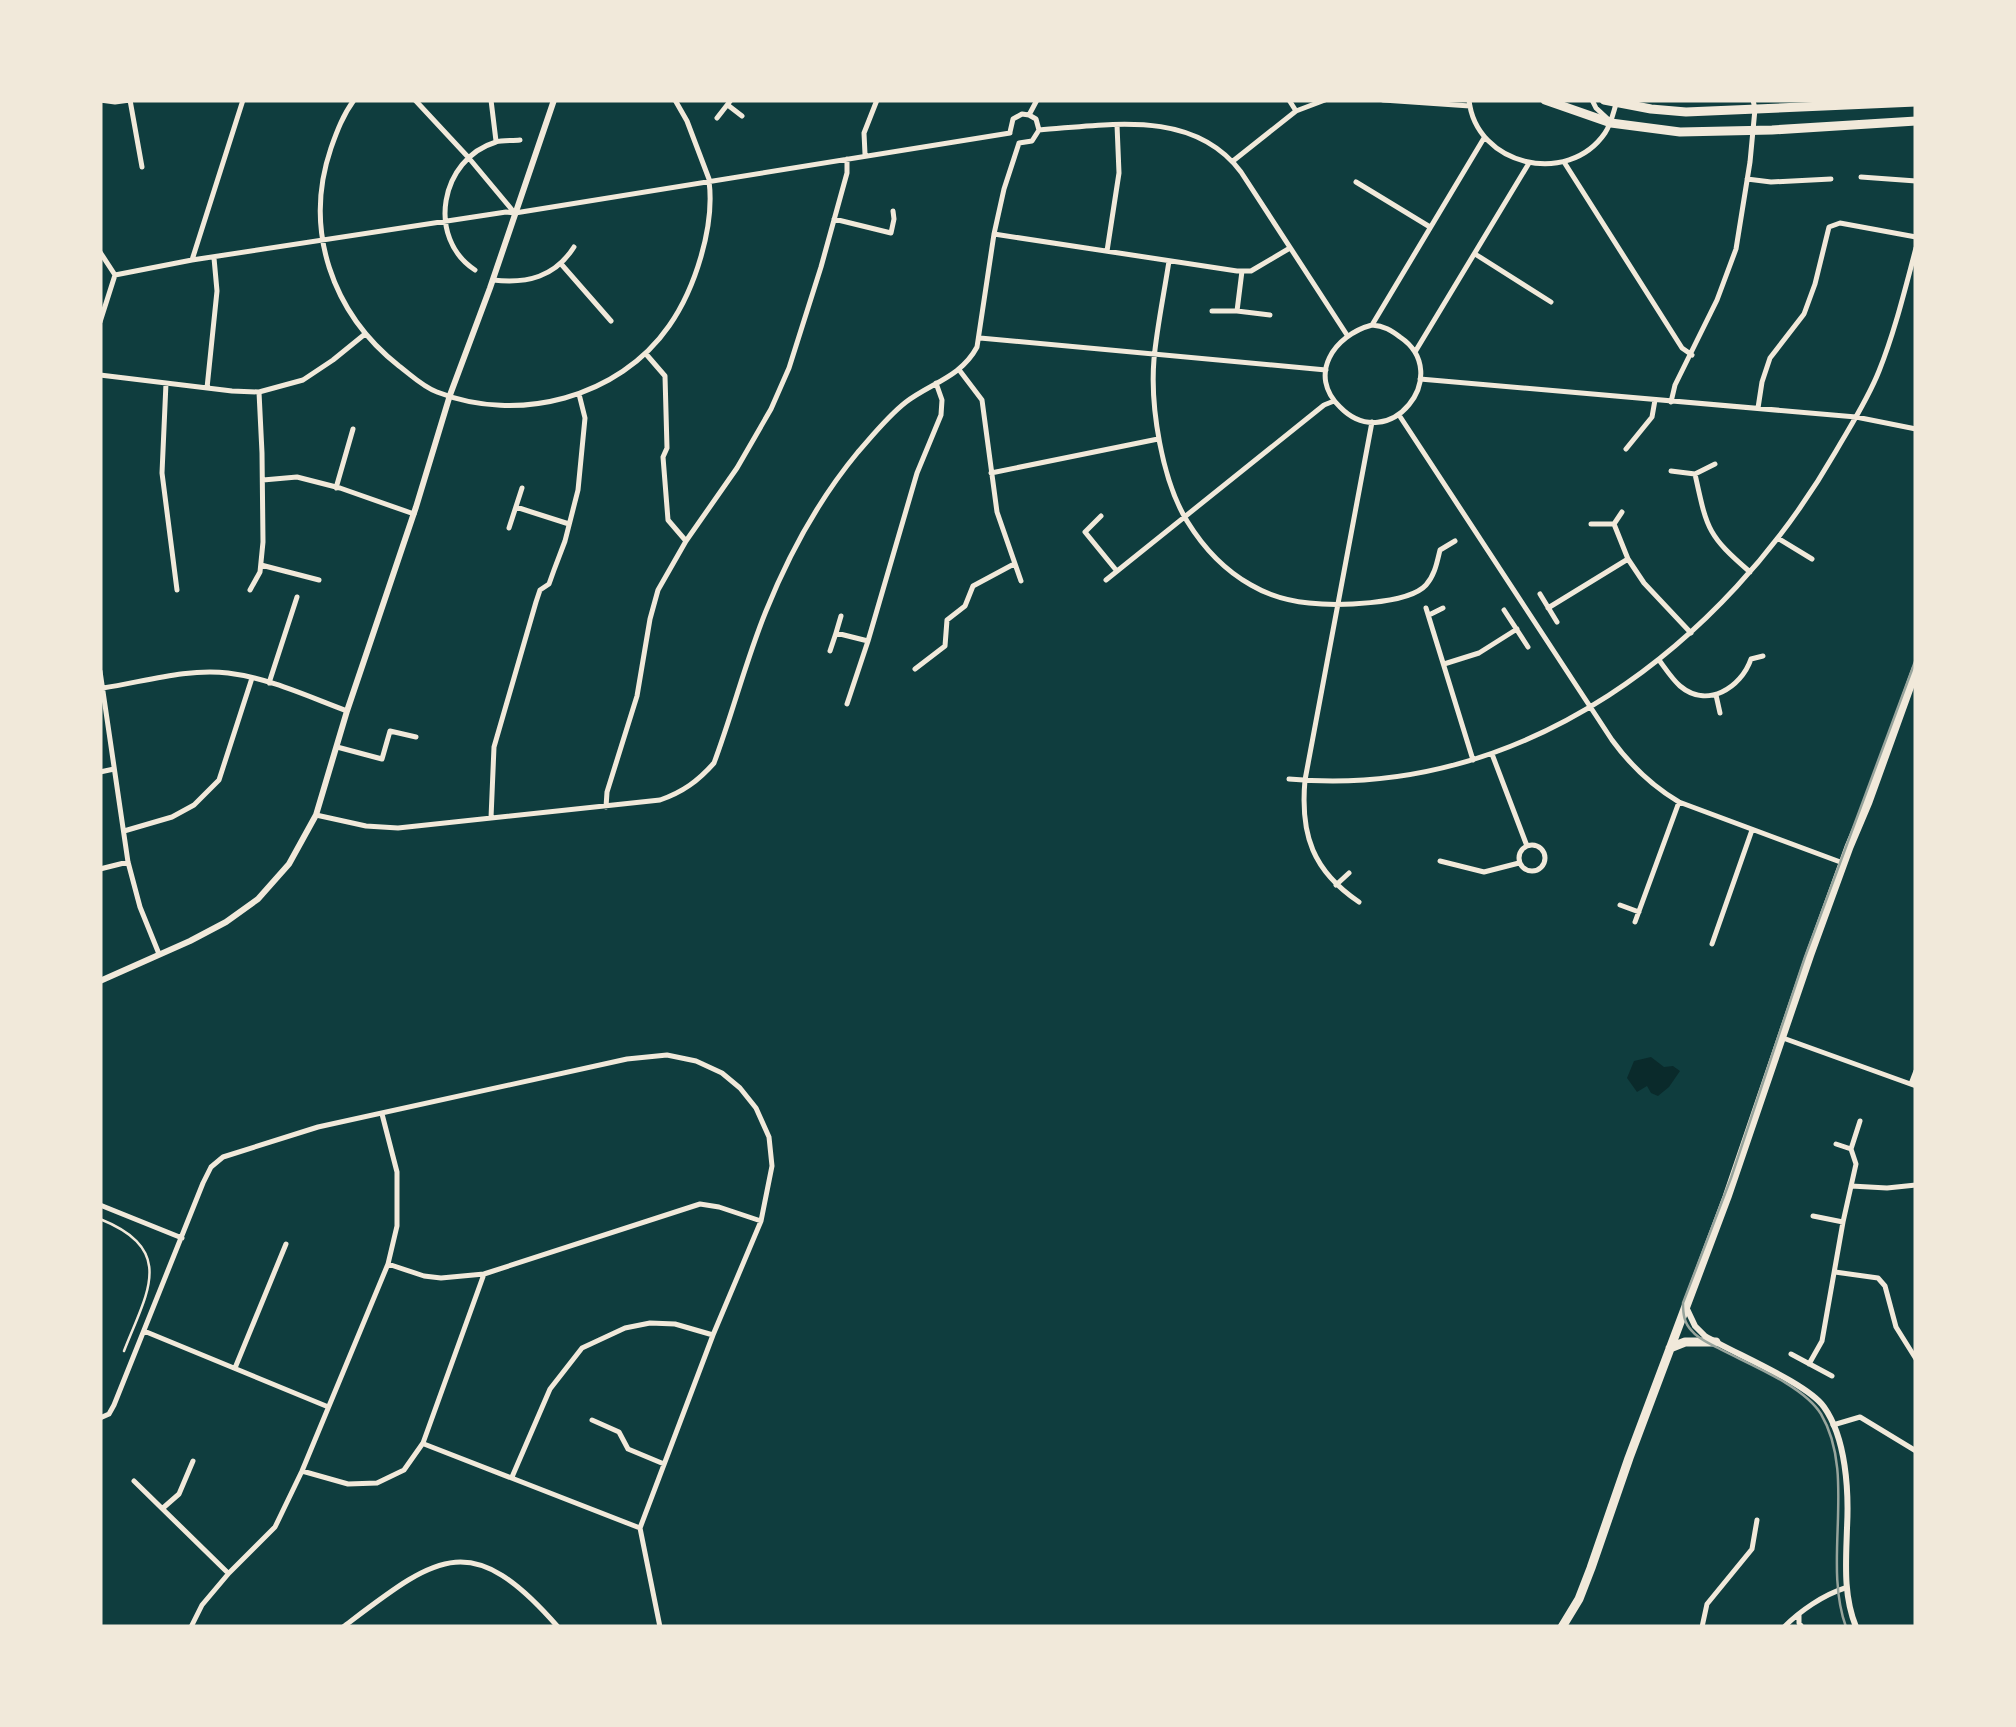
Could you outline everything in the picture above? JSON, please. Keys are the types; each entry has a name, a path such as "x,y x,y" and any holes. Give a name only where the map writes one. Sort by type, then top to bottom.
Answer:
{"main road":[{"path":"1545,100 1611,123 1680,132 1916,121"},
{"path":"1604,100 1686,112 1754,105 1916,102"},
{"path":"1842,102 1845,126"},
{"path":"1562,1627 1579,1599 1916,669"},
{"path":"1670,1348 1685,1342 1716,1342"}],"street":[{"path":"100,100 130,100 142,166"},
{"path":"192,260 243,100"},
{"path":"354,100 326,164 320,194 322,240 344,302 365,334 390,359 432,390 476,402 523,406 555,402 609,380 646,354 679,312 696,272 706,229 709,181 675,100"},
{"path":"416,100 515,213"},
{"path":"491,100 496,141"},
{"path":"100,981 190,941 226,922 258,898 289,864 316,815 450,395 554,100"},
{"path":"865,156 864,133 877,100"},
{"path":"1029,115 1037,100"},
{"path":"1288,100 1296,111"},
{"path":"1234,161 1296,111 1324,100"},
{"path":"1383,100 1470,103 1472,118 1484,138 1500,152 1529,163 1564,162 1597,143 1611,123 1616,102"},
{"path":"1592,100 1611,123"},
{"path":"717,118 730,103 742,116"},
{"path":"1671,402 1736,249 1754,105"},
{"path":"1010,133 1013,119 1022,114 1036,119 1039,130 1032,141 1020,143"},
{"path":"1039,130 1118,125 1169,127 1216,146 1234,161 1347,335"},
{"path":"1107,252 1119,173 1118,125"},
{"path":"116,275 1010,133"},
{"path":"1010,133 1020,143"},
{"path":"1372,325 1484,138"},
{"path":"475,270 465,264 446,234 447,190 468,157 496,141 520,140"},
{"path":"316,815 366,826 398,828 660,800 688,788 714,762 766,612 808,523 857,454 893,413 959,371 972,357 980,338 1004,189 1020,143"},
{"path":"606,807 607,792 637,696 653,604 686,541 771,409 789,368 847,172 846,159"},
{"path":"1564,162 1682,348 1692,355"},
{"path":"1415,352 1529,163"},
{"path":"1861,177 1916,181"},
{"path":"1747,178 1772,182 1832,178"},
{"path":"1356,182 1430,227"},
{"path":"834,219 891,233 893,210"},
{"path":"1758,408 1770,358 1804,314 1829,227 1840,223 1916,237"},
{"path":"994,234 1242,271 1251,271 1290,248"},
{"path":"492,280 524,281 542,276 562,264 574,247"},
{"path":"1289,778 1384,778 1492,754 1591,708 1692,633 1779,539 1822,476 1878,373 1916,248"},
{"path":"100,252 116,275"},
{"path":"1474,254 1551,302"},
{"path":"207,388 217,291 214,258"},
{"path":"1169,261 1155,355 1158,438 1184,516 1216,559 1251,585 1289,600 1337,604 1413,594 1425,587 1434,574 1440,550 1454,541"},
{"path":"562,264 611,321"},
{"path":"1238,311 1242,271"},
{"path":"100,322 116,275"},
{"path":"1212,311 1270,315"},
{"path":"1372,325 1386,327 1406,340 1415,352 1420,379 1415,397 1400,415 1372,422 1356,419 1334,401 1326,370 1335,347 1347,335 1372,325"},
{"path":"100,375 259,392 303,380 365,334"},
{"path":"980,338 1326,370"},
{"path":"646,354 664,376 668,520 686,541"},
{"path":"959,371 982,400 998,512 1021,581"},
{"path":"1420,379 1856,417 1916,429"},
{"path":"166,382 162,474 177,590"},
{"path":"847,704 917,473 941,415 942,400 936,383"},
{"path":"250,590 261,565 259,392"},
{"path":"491,818 494,747 536,602 540,590 549,584 578,490 586,418 579,394"},
{"path":"1626,449 1652,417 1655,400"},
{"path":"1106,580 1324,404 1334,401"},
{"path":"1400,415 1626,759 1651,784 1679,802 1843,863"},
{"path":"1359,902 1336,885 1318,864 1304,809 1306,780 1372,422"},
{"path":"336,488 353,429"},
{"path":"990,474 1158,438"},
{"path":"1671,470 1695,474 1715,464"},
{"path":"1695,474 1712,534 1750,573"},
{"path":"262,480 297,477 414,514"},
{"path":"509,528 522,488"},
{"path":"516,507 569,524"},
{"path":"1614,524 1622,512"},
{"path":"1101,516 1085,532 1116,571"},
{"path":"1592,524 1614,524"},
{"path":"1614,524 1628,559 1644,583 1692,633"},
{"path":"1779,539 1812,559"},
{"path":"1548,608 1628,559"},
{"path":"915,669 945,646 947,620 965,606 973,586 1014,564"},
{"path":"261,565 320,580"},
{"path":"1540,594 1557,622"},
{"path":"270,683 296,597"},
{"path":"1443,608 1427,612 1473,760"},
{"path":"1504,610 1528,647"},
{"path":"830,651 841,616"},
{"path":"1444,664 1479,653 1516,629"},
{"path":"836,633 868,641"},
{"path":"1659,660 1680,686 1691,692 1716,695 1740,680 1751,659 1763,656"},
{"path":"100,672 128,862 159,954"},
{"path":"102,688 225,672 270,683 347,712"},
{"path":"124,831 172,817 194,804 219,780 252,678"},
{"path":"1716,695 1720,713"},
{"path":"337,747 382,760 390,730 416,736"},
{"path":"1492,754 1527,846"},
{"path":"100,772 114,770"},
{"path":"1635,922 1679,802"},
{"path":"1712,944 1752,830"},
{"path":"1535,845 1545,856 1544,864 1531,872 1519,863 1520,852 1527,846 1535,845"},
{"path":"1440,860 1484,872 1519,863"},
{"path":"100,869 128,862"},
{"path":"1336,885 1349,873"},
{"path":"1620,905 1639,912"},
{"path":"1783,1038 1914,1085 1916,1071"},
{"path":"100,1418 114,1405 210,1168 222,1156 318,1127 627,1059 667,1055 696,1061 722,1073 756,1108 769,1137 772,1166 761,1221 640,1528 660,1627"},
{"path":"191,1627 202,1605 228,1573 276,1526 388,1264 397,1226 396,1172 382,1114"},
{"path":"1851,1149 1860,1121"},
{"path":"1809,1364 1822,1341 1856,1164 1851,1149 1836,1144"},
{"path":"1852,1186 1916,1185"},
{"path":"388,1264 441,1278 484,1274 700,1204 761,1221"},
{"path":"100,1205 182,1238"},
{"path":"1814,1216 1843,1222"},
{"path":"235,1368 286,1244"},
{"path":"1835,1272 1878,1278 1885,1286 1896,1328 1916,1359"},
{"path":"1878,1278 1886,1272"},
{"path":"302,1471 348,1484 377,1483 404,1470 423,1444 484,1274"},
{"path":"1686,1303 1695,1326 1716,1342 1799,1387 1822,1405 1829,1416 1844,1459 1848,1500 1845,1588 1853,1625"},
{"path":"512,1477 550,1388 582,1348 625,1328 650,1323 675,1324 713,1335"},
{"path":"144,1331 327,1406"},
{"path":"1791,1354 1832,1376"},
{"path":"1833,1425 1860,1417 1916,1450"},
{"path":"592,1420 619,1432 628,1449 664,1464"},
{"path":"423,1444 640,1528"},
{"path":"162,1509 179,1494 194,1461"},
{"path":"134,1481 228,1573"},
{"path":"1702,1627 1707,1604 1752,1550 1758,1520"},
{"path":"343,1627 414,1576 439,1566 466,1562 484,1565 512,1580 558,1627"},
{"path":"1784,1627 1845,1588"},
{"path":"1799,1614 1802,1627"}],"lane":[{"path":"118,1226 122,1214"},
{"path":"100,1220 118,1226 139,1243 150,1264 151,1278 124,1351"},
{"path":"144,1299 155,1302"}],"water":[{"path":"1651,1057 1664,1067 1673,1066 1680,1071 1658,1096 1647,1086 1637,1092 1627,1078 1634,1061"}],"tram line":[{"path":"1846,1627 1837,1574 1837,1464 1821,1414 1788,1385 1697,1336 1686,1322 1683,1303 1916,659"}]}
